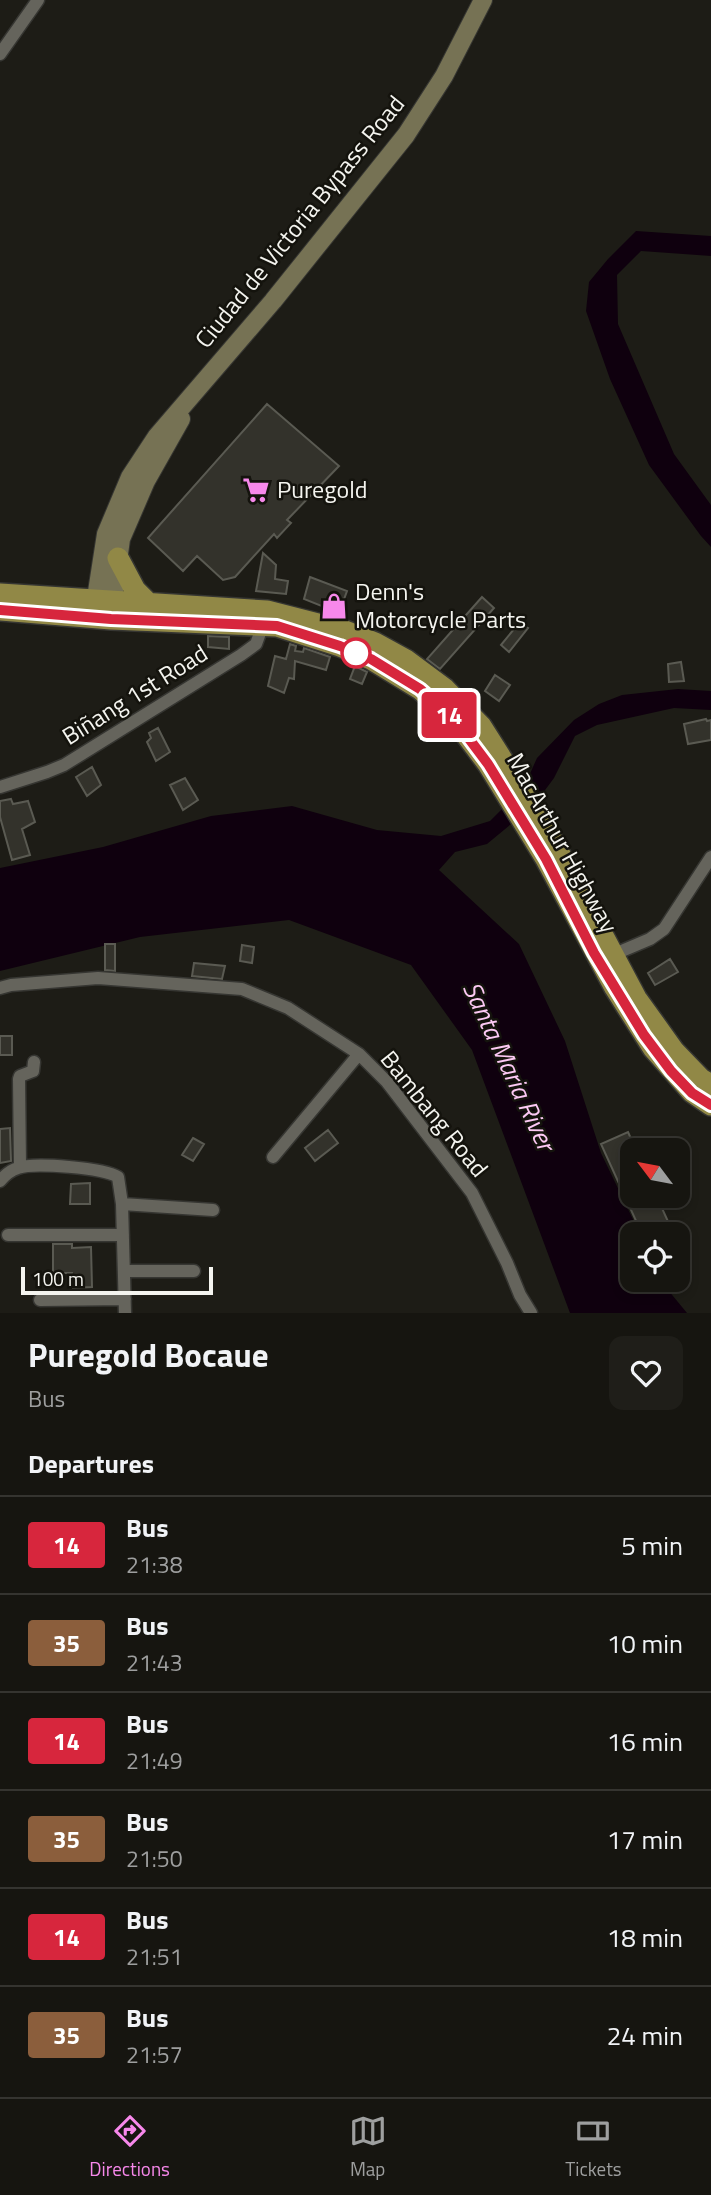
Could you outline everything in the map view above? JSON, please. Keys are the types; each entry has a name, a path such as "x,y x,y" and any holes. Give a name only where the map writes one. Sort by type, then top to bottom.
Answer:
{"highway":[{"path":"118,558 135,590 149,604"},
{"name":"MacArthur Highway","path":"0,594 103,609 149,604 345,631 406,660 445,689 481,726 495,760 543,838 606,958 635,1022 658,1055 692,1093 711,1105"},
{"name":"MacArthur Highway","path":"0,610 103,609 265,618"},
{"name":"MacArthur Highway","path":"606,958 674,1051 701,1079 711,1085"}],"main road":[{"name":"Ciudad de Victoria Bypass Road","path":"103,609 106,534 130,477 157,436 273,300 406,135 444,76 483,0"},
{"name":"Ciudad de Victoria Bypass Road","path":"103,609 121,539 146,481 178,427 190,397"}],"street":[{"path":"0,54 38,0"},
{"name":"Biñang 1st Road","path":"0,787 47,772 99,744 251,648 256,643 265,618"},
{"path":"606,958 650,939 664,929 711,858"},
{"name":"Bambang Road","path":"0,988 98,978 242,989 288,1008 359,1054 387,1082 472,1193 531,1313"},
{"path":"273,1157 359,1054"},
{"path":"20,1166 19,1079 20,1076 33,1071 34,1062"},
{"path":"0,1181 7,1173 20,1166 92,1168 111,1172 118,1177 122,1204 125,1313"},
{"path":"122,1204 213,1210"},
{"path":"8,1235 123,1235"},
{"path":"124,1271 194,1271"},
{"path":"40,1300 125,1299"}],"water":[{"path":"636,231 711,236 711,256 641,251 617,275 618,324 674,454 711,505 711,547 649,465 610,379 586,311 589,282"},
{"name":"Santa Maria River","path":"678,689 711,691 711,710 674,708 597,725 575,736 554,778 534,805 487,844 455,852 439,870 519,944 565,1041 601,1153 620,1192 620,1208 627,1208 634,1222 620,1222 620,1292 670,1292 687,1313 570,1313 472,1050 411,965 289,920 140,937 0,971 0,868 103,847 211,816 292,806 377,830 441,836 490,821 524,787 537,758 574,720 599,704 622,695"}],"building":[{"name":"Puregold","path":"267,404 339,466 287,520 291,523 277,538 274,534 235,577 223,580 197,556 183,571 148,538"},
{"path":"263,553 276,565 275,579 288,581 286,594 256,591"},
{"path":"310,577 347,591 339,613 304,599"},
{"path":"482,597 494,608 440,669 427,659"},
{"path":"519,623 528,628 509,652 501,645"},
{"path":"208,636 229,637 229,649 208,647"},
{"path":"290,644 296,646 295,651 303,652 304,648 330,657 326,670 295,661 294,679 289,678 284,693 268,686 275,656 286,659"},
{"path":"681,662 684,681 669,682 668,664"},
{"path":"355,666 367,672 362,684 350,679"},
{"path":"495,675 510,685 499,701 485,691"},
{"path":"711,720 711,740 688,744 684,724"},
{"path":"158,728 170,752 156,761 147,742 151,738 149,733"},
{"path":"92,767 101,785 87,796 76,777"},
{"path":"185,778 198,800 183,810 170,785"},
{"path":"11,799 13,804 28,801 35,822 22,829 30,855 12,860 0,817 0,801"},
{"path":"105,944 115,944 115,971 105,970"},
{"path":"242,945 254,947 252,963 240,961"},
{"path":"670,959 678,972 655,985 648,973"},
{"path":"194,963 225,966 222,979 192,976"},
{"path":"0,1036 12,1036 12,1055 0,1055"},
{"path":"10,1128 11,1161 0,1163 0,1129"},
{"path":"328,1130 338,1143 315,1161 305,1148"},
{"path":"628,1132 631,1138 620,1138 620,1186 601,1144"},
{"path":"193,1138 204,1144 193,1161 182,1155"},
{"path":"90,1183 90,1204 70,1204 71,1184"},
{"path":"630,1208 662,1208 668,1222 637,1222"},
{"path":"53,1244 72,1244 72,1248 91,1247 92,1287 73,1288 72,1273 53,1273"}],"bus line":[{"name":"14","path":"0,610 111,619 277,626 371,659 420,689 455,720 488,764 546,859 594,953 653,1048 692,1093 711,1105"}],"place":[{"name":"Puregold","path":"256,490"},
{"name":"Denn's Motorcycle Parts","path":"334,606"}]}
